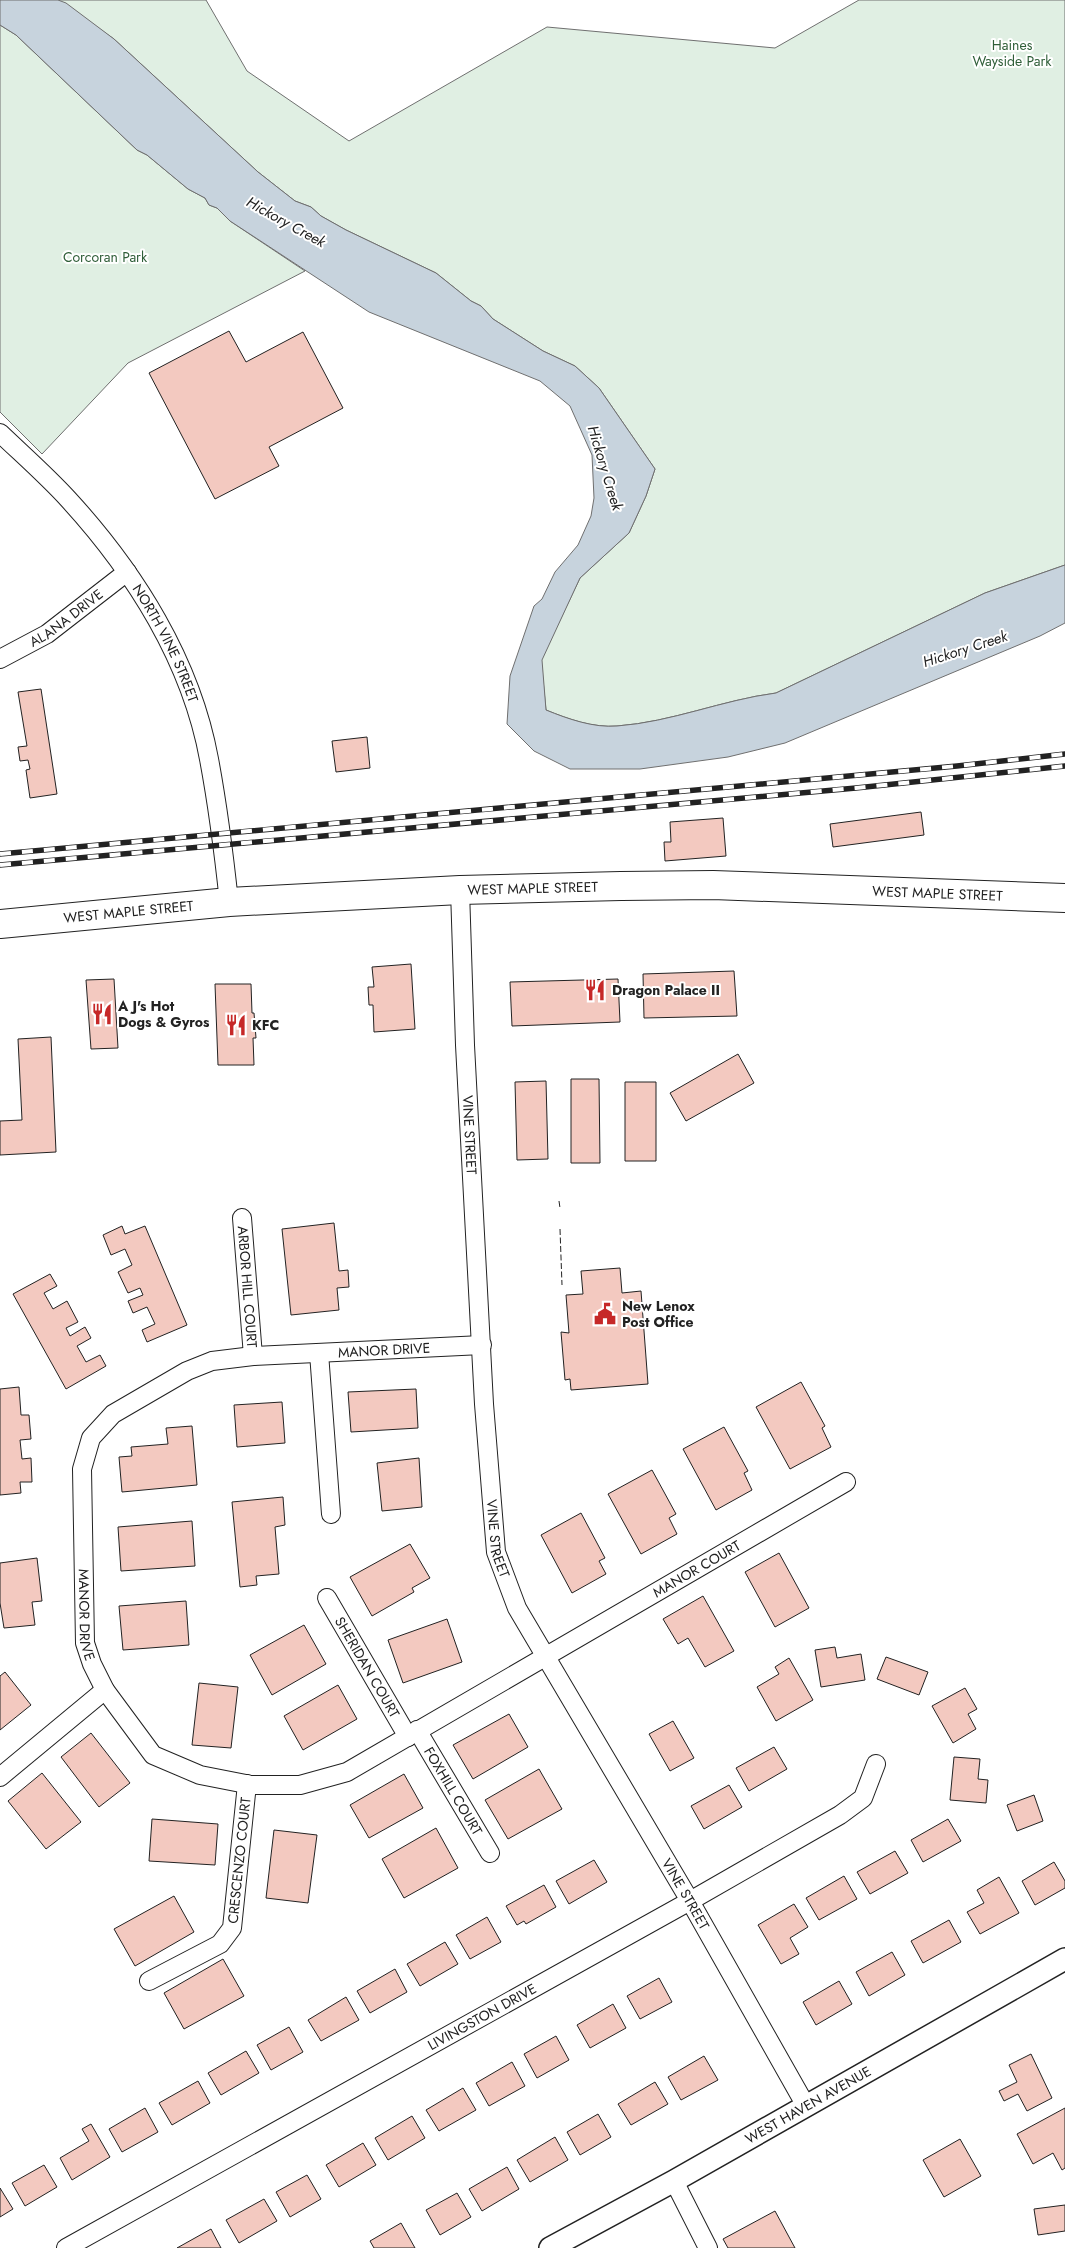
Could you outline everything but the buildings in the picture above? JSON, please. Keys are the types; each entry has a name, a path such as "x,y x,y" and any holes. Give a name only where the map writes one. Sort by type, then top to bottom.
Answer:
{"main road":[{"name":"WEST MAPLE STREET","path":"0,924 229,902 460,890 713,885 1065,898"}],"street":[{"name":"NORTH VINE STREET","path":"0,433 68,498 105,542 153,612 170,646 199,720 209,758 229,902"},
{"name":"ALANA DRIVE","path":"0,659 47,634 127,572"},
{"name":"VINE STREET","path":"460,890 465,1045 490,1491 496,1552 517,1608 548,1656 806,2106"},
{"name":"ARBOR HILL COURT","path":"242,1218 253,1356"},
{"name":"MANOR DRIVE","path":"482,1346 253,1356 212,1361 187,1371 113,1414 91,1438 82,1469 85,1643 92,1664 105,1690 153,1756 200,1776 246,1784 300,1785 347,1772 548,1656"},
{"path":"319,1353 331,1514"},
{"name":"MANOR COURT","path":"548,1656 846,1482"},
{"name":"SHERIDAN COURT","path":"327,1598 412,1733"},
{"path":"0,1777 105,1690"},
{"name":"FOXHILL COURT","path":"412,1733 490,1853"},
{"name":"LIVINGSTON DRIVE","path":"66,2248 690,1901 840,1815 863,1798 876,1764"},
{"name":"CRESCENZO COURT","path":"149,1981 220,1944 232,1928 246,1784"},
{"name":"WEST HAVEN AVENUE","path":"550,2248 1065,1959"},
{"path":"674,2180 708,2248"}],"green space":[{"name":"Haines Wayside Park","path":"58,0 206,0 247,71 349,141 547,27 775,48 859,0 1065,0 1065,565 985,593 776,693 756,696 677,716 617,726 599,726 572,720 546,710 541,660 580,578 629,533 646,496 655,469 599,388 575,366 543,351 493,319 481,306 471,301 436,273 346,230 321,216 311,207 295,201 258,172 114,39"},
{"name":"Corcoran Park","path":"0,25 16,35 137,150 147,155 188,189 205,198 209,205 217,208 230,221 305,271 128,363 42,454 0,412"}],"water":[{"name":"Hickory Creek","path":"0,0 58,0 66,3 114,39 258,172 295,201 311,207 321,216 346,230 436,273 471,301 481,306 493,319 543,351 575,366 599,388 655,469 646,496 629,533 580,578 542,660 546,710 572,720 599,726 617,726 677,716 756,696 776,693 985,593 1065,565 1065,623 1040,636 785,743 728,757 640,769 570,769 534,751 507,724 510,676 534,606 542,599 555,572 578,545 591,516 594,498 592,455 570,406 540,381 369,312 230,221 217,208 209,205 205,198 188,189 147,155 137,150 16,35 0,25"}],"railway":[{"path":"0,854 957,766 1065,754"},
{"path":"0,865 856,788 1065,766"}],"fence":[{"path":"559,1201 560,1208"},
{"path":"560,1229 562,1285"}],"place":[{"name":"Dragon Palace II","path":"595,990"},
{"name":"A J's Hot Dogs & Gyros","path":"102,1014"},
{"name":"KFC","path":"236,1025"},
{"name":"New Lenox Post Office","path":"605,1314"}]}
